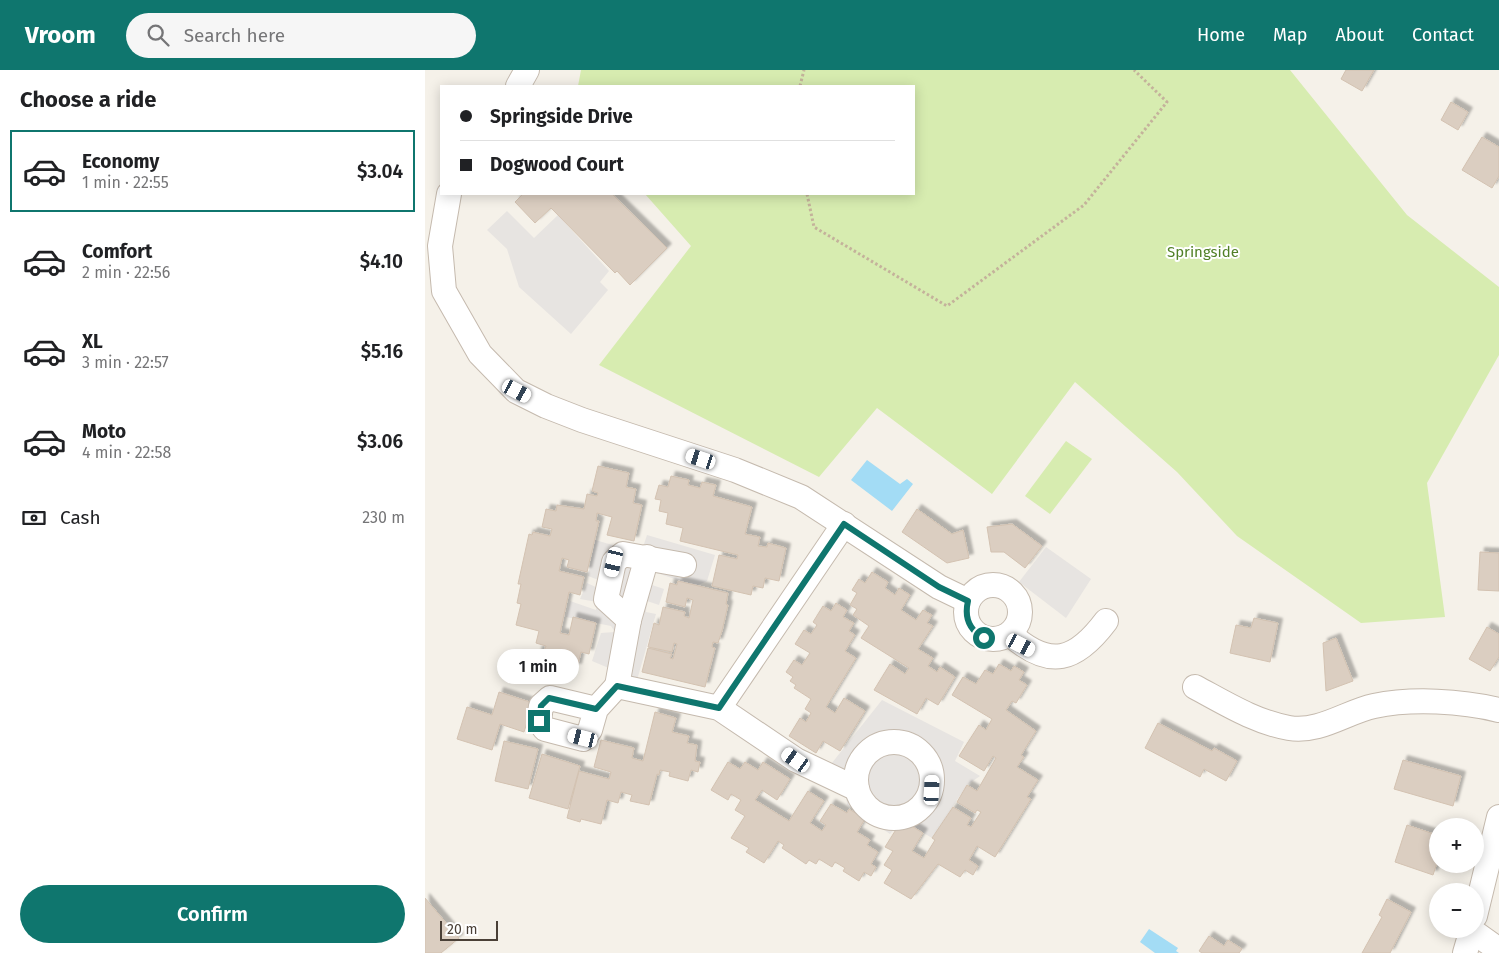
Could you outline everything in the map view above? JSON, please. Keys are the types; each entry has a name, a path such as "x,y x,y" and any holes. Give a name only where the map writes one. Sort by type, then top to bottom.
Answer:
{"street":[{"path":"519,85 527,70"},
{"path":"449,195 440,246 444,291 481,354 517,391 546,406 582,420 801,496 939,587 968,601"},
{"path":"719,708 844,524"},
{"path":"596,709 617,686 629,620 647,557 684,565"},
{"path":"990,585 1007,589 1014,594 1021,611 1016,628 1010,634 993,640 976,634 967,618 968,601 973,593 990,585"},
{"path":"1010,634 1021,645 1043,656 1064,655 1077,652 1094,638 1107,621"},
{"path":"617,686 719,708 796,760 857,789"},
{"path":"1195,687 1259,720 1291,728 1329,724 1373,706 1467,703 1499,710"},
{"path":"1483,883 1499,817"},
{"path":"1484,936 1499,950"},
{"path":"1465,953 1469,938"}],"path":[{"path":"799,85 804,70"},
{"path":"807,195 814,227 947,306 1084,205 1167,102 1134,70"}],"green space":[{"name":"Springside","path":"581,70 1290,70 1407,215 1499,287 1499,355 1427,483 1445,617 1361,623 1237,536 1177,472 1075,382 992,494 877,408 819,477 599,365 691,246 646,195 915,195 915,85 578,85"},
{"path":"1066,441 1092,459 1050,514 1025,496"}],"shaded area":[{"path":"507,211 534,238 558,215 609,271 600,282 608,290 571,334 519,287 507,249 487,230"},
{"path":"647,535 715,555 707,581 696,586 654,572 652,585 664,589 659,605 647,601 646,612 656,614 637,680 592,661 601,633 615,632 611,626 566,617 570,601 596,610 597,602 580,599 587,583 600,589 604,582 588,576 595,540 641,553"},
{"path":"1046,547 1091,579 1066,618 1019,582"},
{"path":"882,700 964,742 955,761 980,776 967,785 932,838 902,820 890,834 847,805 845,782 824,773"}],"water":[{"path":"867,460 900,484 907,479 913,484 892,511 851,480"},
{"path":"1149,929 1178,948 1176,951 1179,953 1155,953 1140,942"}],"building":[{"path":"1346,70 1374,70 1362,91 1341,79"},
{"path":"1451,102 1468,112 1458,130 1441,120"},
{"path":"1482,137 1499,147 1499,176 1492,188 1462,170"},
{"path":"522,195 613,195 667,248 630,285 617,271 615,273 551,208 535,223 515,202"},
{"path":"598,466 629,473 626,487 636,489 633,503 642,505 634,541 607,535 612,517 597,513 596,521 599,521 587,572 567,567 569,560 562,558 559,571 584,577 580,595 569,592 560,633 569,635 573,617 596,623 589,654 581,652 577,668 569,666 565,680 533,673 538,650 544,651 546,646 536,643 539,631 516,625 521,604 517,603 521,584 518,584 529,534 532,535 533,532 550,536 552,529 542,527 546,509 556,511 557,505 584,509 587,494 597,496 598,493 592,491"},
{"path":"671,476 689,480 688,485 700,488 702,482 716,485 713,496 752,507 745,534 760,537 758,546 767,547 768,543 786,548 779,581 765,578 763,588 753,586 751,595 712,586 719,555 737,559 738,555 680,541 683,528 666,524 668,513 659,511 661,500 655,499 659,485 668,487"},
{"path":"917,509 952,534 963,530 969,558 947,563 902,532"},
{"path":"1012,524 1042,546 1025,568 1004,552 991,552 987,527"},
{"path":"1480,552 1499,553 1499,591 1478,590"},
{"path":"872,572 888,582 885,588 895,595 899,588 910,595 901,610 916,620 923,610 932,615 927,623 933,626 918,649 933,658 928,666 937,672 940,667 955,677 938,705 926,698 917,714 874,690 890,664 905,674 909,668 861,638 869,626 853,615 857,609 850,605 857,593 852,590 859,579 865,583"},
{"path":"678,581 728,593 726,604 728,605 722,631 718,643 713,642 712,647 715,648 705,687 642,672 648,648 672,654 670,658 673,659 677,644 674,643 672,652 648,647 654,623 659,625 663,607 685,612 684,616 689,618 693,600 687,598 685,607 666,602 670,583 677,585"},
{"path":"836,603 847,610 843,617 854,623 849,631 855,635 845,651 856,658 826,707 835,713 844,698 865,711 840,751 823,741 816,753 789,736 800,718 806,722 811,713 805,709 811,699 794,688 796,685 790,681 793,677 786,672 794,660 802,665 810,653 795,644 804,630 811,634 817,625 813,622 823,606 831,611"},
{"path":"1254,618 1278,623 1270,662 1230,653 1236,625 1251,628"},
{"path":"1487,627 1499,634 1499,657 1490,671 1469,659"},
{"path":"1336,638 1353,681 1326,691 1323,643"},
{"path":"999,664 1011,671 1014,666 1024,672 1019,680 1027,685 1016,703 1012,701 1006,710 1036,731 1021,755 1024,757 1017,767 1038,780 1027,797 1031,799 995,857 977,846 969,860 978,866 973,875 965,870 960,877 938,864 911,899 884,883 892,870 884,865 893,851 885,847 902,820 923,833 912,851 924,858 935,840 932,838 953,807 971,818 967,825 971,827 981,812 977,810 975,813 957,802 967,785 977,791 996,758 993,756 984,771 959,756 979,725 986,730 992,719 952,695 963,677 976,684 985,670 993,674"},
{"path":"499,692 533,703 524,732 500,724 492,750 457,739 467,707 492,715"},
{"path":"655,712 676,718 672,732 689,736 687,743 697,745 695,761 700,762 698,772 691,770 688,781 669,776 670,772 660,770 659,775 657,774 649,805 630,801 632,795 621,792 618,803 607,800 601,824 581,819 580,822 567,818 579,771 609,779 611,772 594,767 601,740 634,748 632,758 643,761"},
{"path":"1158,723 1212,751 1214,748 1237,761 1226,781 1204,769 1200,777 1145,748"},
{"path":"504,741 538,749 528,789 495,781"},
{"path":"542,754 580,766 568,809 529,798"},
{"path":"1403,760 1461,776 1453,806 1394,789"},
{"path":"728,762 740,769 745,762 758,770 763,762 790,779 777,800 762,790 755,800 789,821 808,791 824,801 810,823 822,831 826,825 820,821 831,804 847,813 849,809 865,819 857,832 870,840 867,845 878,852 871,864 876,867 871,876 864,872 859,881 843,871 845,868 835,862 832,867 819,859 816,864 809,860 806,864 782,848 784,845 778,841 764,863 746,852 749,848 731,838 745,816 735,810 741,800 731,794 728,800 711,790"},
{"path":"1407,825 1429,832 1429,873 1434,873 1433,875 1395,862"},
{"path":"425,898 459,938 441,953 425,953"},
{"path":"1387,899 1411,912 1390,953 1362,953 1382,917 1379,915"},
{"path":"1209,936 1224,946 1228,940 1242,949 1239,953 1202,953 1199,951"}],"route":[{"path":"539,721 541,706 549,698 596,709 617,686 693,704 719,708 844,524 939,587 968,601 966,610 970,627 976,634 984,638"}]}
